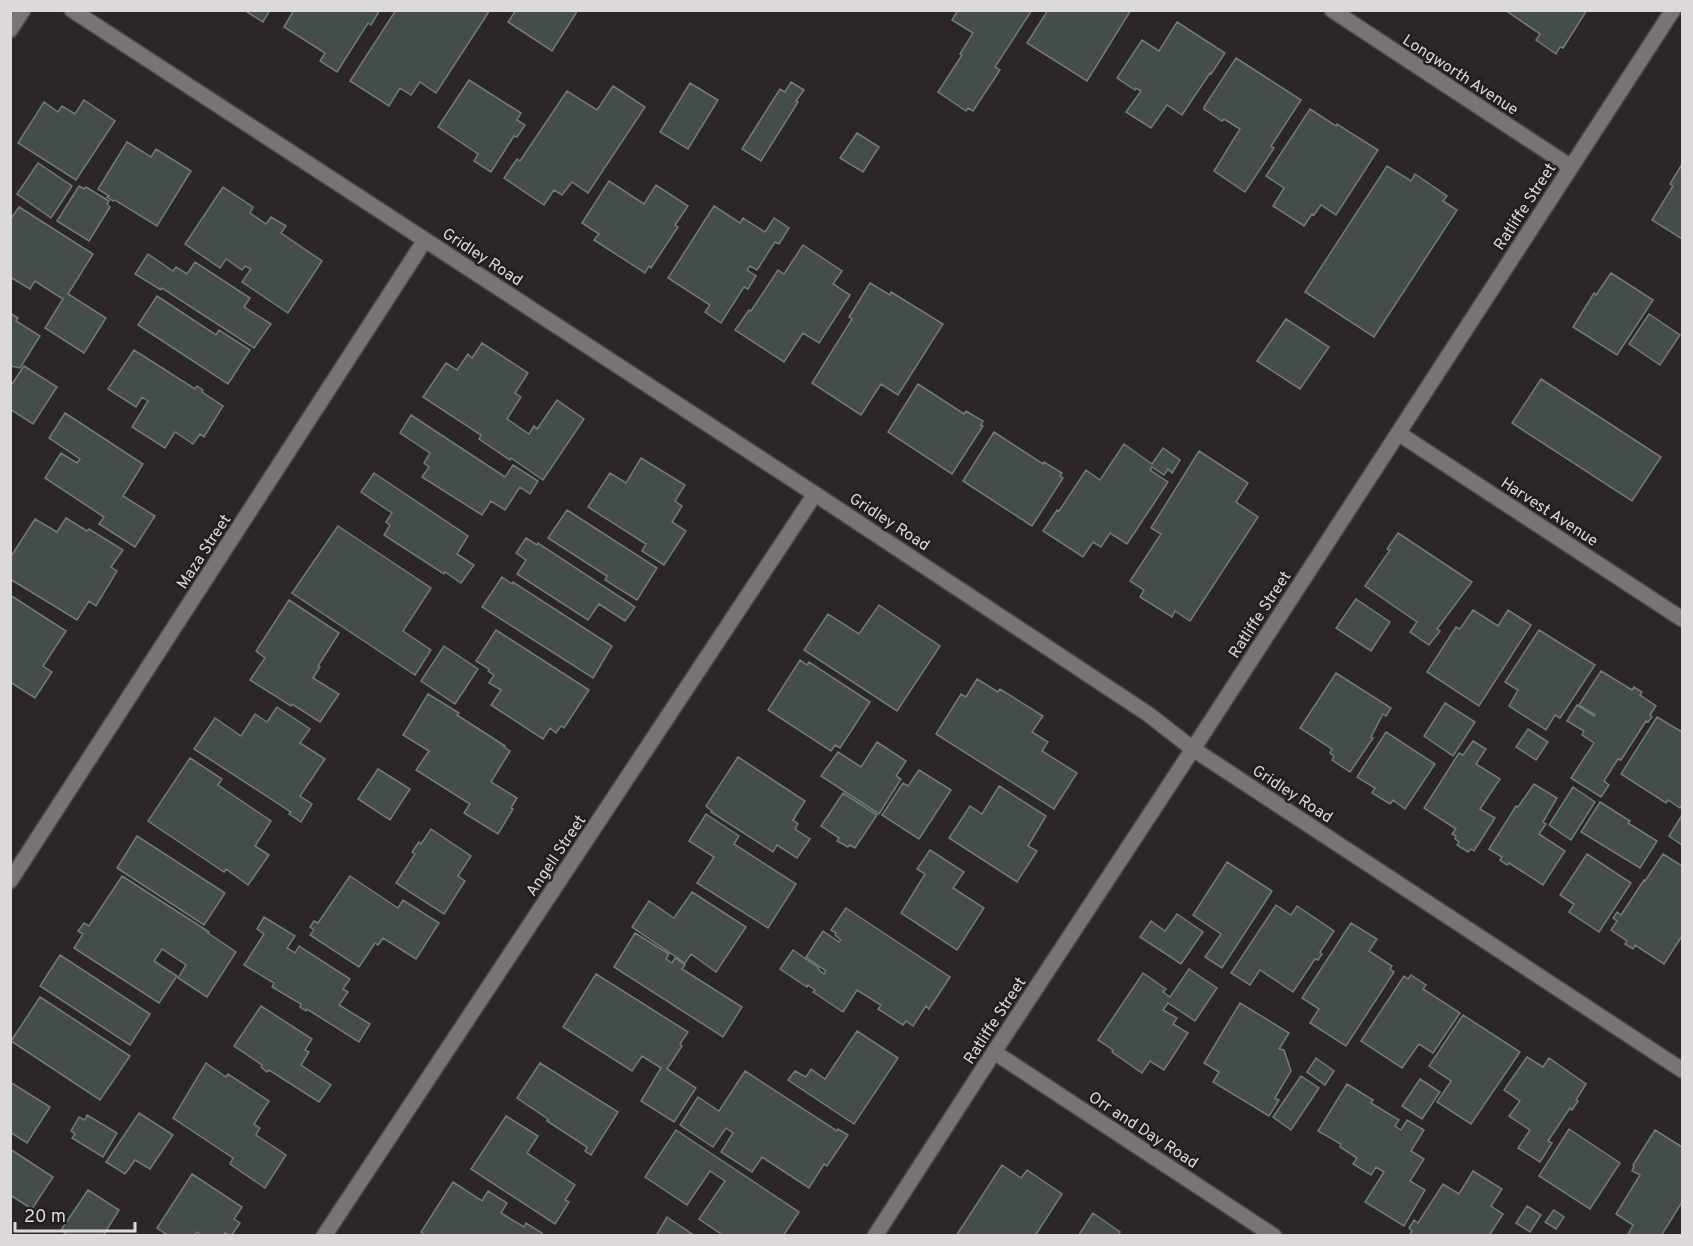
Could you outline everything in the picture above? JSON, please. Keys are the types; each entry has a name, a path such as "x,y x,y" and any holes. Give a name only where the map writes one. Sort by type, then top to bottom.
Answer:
{"street":[{"path":"10,30 23,10"},
{"name":"Gridley Road","path":"72,10 815,494 1148,714 1193,749 1683,1070"},
{"name":"Longworth Avenue","path":"1332,10 1571,167"},
{"name":"Ratliffe Street","path":"875,1236 1673,10"},
{"name":"Maza Street","path":"10,881 425,240"},
{"name":"Harvest Avenue","path":"1398,433 1683,619"},
{"name":"Angell Street","path":"324,1236 815,494"},
{"name":"Orr and Day Road","path":"994,1052 1274,1236"}],"building":[{"path":"244,10 270,10 263,22"},
{"path":"294,10 380,10 371,25 368,23 337,72 320,61 325,53 284,27"},
{"path":"396,10 490,10 436,93 420,82 411,95 400,88 389,106 350,81"},
{"path":"516,10 578,10 552,51 508,22"},
{"path":"958,10 1032,10 995,67 1000,70 973,111 968,108 966,111 938,92 973,33 952,20"},
{"path":"1048,10 1131,10 1087,81 1027,43"},
{"path":"1505,10 1587,10 1563,48 1560,47 1556,54 1536,40 1540,34"},
{"path":"1177,22 1225,53 1182,115 1167,105 1151,128 1126,112 1141,91 1136,88 1135,90 1117,78 1142,40 1159,51"},
{"path":"1236,58 1301,100 1271,146 1274,148 1245,192 1214,171 1240,129 1204,109"},
{"path":"469,80 521,113 517,120 525,125 517,137 514,136 491,172 474,161 478,154 438,127"},
{"path":"791,82 804,90 761,161 742,149 780,89 785,92"},
{"path":"690,83 718,100 688,149 660,132"},
{"path":"613,86 645,107 588,193 572,182 562,195 554,190 544,205 504,178 517,159 520,161 567,91 597,110"},
{"path":"84,100 115,121 76,180 18,143 44,102 58,112 62,106 75,114"},
{"path":"1310,109 1378,150 1336,215 1321,205 1304,226 1273,206 1284,188 1266,176"},
{"path":"857,133 879,147 863,172 840,158"},
{"path":"127,142 151,157 156,149 191,171 157,226 115,200 113,201 98,189"},
{"path":"38,163 72,186 51,218 17,194"},
{"path":"1682,164 1682,239 1652,220 1673,186 1670,184"},
{"path":"1387,166 1411,181 1415,174 1447,196 1443,201 1457,210 1374,337 1305,292"},
{"path":"609,181 644,204 656,185 688,206 675,225 678,227 651,268 649,266 645,273 594,240 599,234 582,223"},
{"path":"79,186 84,189 86,187 109,201 107,204 110,207 89,241 57,221"},
{"path":"223,187 253,207 250,213 266,224 271,217 286,226 281,233 322,261 288,313 242,282 251,269 245,266 242,270 226,259 220,268 185,244"},
{"path":"714,206 740,223 743,218 765,232 774,218 789,228 779,244 775,242 757,270 750,266 747,270 756,276 748,289 744,287 721,323 705,312 710,305 668,278"},
{"path":"19,207 93,254 68,294 106,318 84,353 45,328 63,299 35,281 30,289 10,277 10,220"},
{"path":"803,245 842,271 833,284 850,295 819,343 803,333 784,362 735,330 749,310 751,311 778,270 784,274"},
{"path":"148,254 173,271 176,267 187,274 195,262 250,298 244,307 271,324 254,348 162,288 161,290 135,274"},
{"path":"1611,273 1653,300 1617,355 1573,327 1594,293 1596,295"},
{"path":"870,283 890,295 891,292 943,324 898,395 881,384 861,415 812,383 852,319 849,317"},
{"path":"157,296 216,335 219,330 250,350 228,384 138,325"},
{"path":"10,313 18,318 16,321 40,336 20,368 10,366"},
{"path":"1649,314 1680,335 1660,365 1629,344"},
{"path":"1286,319 1329,347 1300,389 1257,361"},
{"path":"482,343 528,373 515,393 521,397 507,419 529,434 534,426 537,429 557,400 584,419 543,480 479,439 481,435 423,397 446,363 457,370 468,354 472,358"},
{"path":"134,350 195,389 197,386 223,406 204,437 200,434 193,444 175,432 165,448 132,427 148,401 142,397 136,407 108,389"},
{"path":"24,366 57,387 33,424 10,409 10,387"},
{"path":"1541,379 1661,457 1632,501 1512,423"},
{"path":"918,384 964,414 966,411 983,421 981,425 983,426 952,474 888,432"},
{"path":"65,413 143,464 123,496 155,516 135,547 99,524 104,517 45,478 61,453 77,463 80,459 49,438"},
{"path":"411,415 505,477 513,465 538,481 530,494 520,487 505,510 491,501 482,515 422,477 429,467 424,463 430,453 400,433"},
{"path":"994,432 1043,464 1044,462 1062,473 1060,476 1063,478 1032,526 963,481"},
{"path":"1124,444 1152,464 1163,448 1180,460 1172,473 1168,469 1164,475 1152,467 1150,470 1168,482 1127,544 1110,533 1101,547 1093,542 1083,557 1043,531 1086,470 1100,480"},
{"path":"1199,451 1248,483 1236,502 1258,517 1190,621 1175,611 1172,617 1140,597 1144,590 1130,581 1161,534 1151,528"},
{"path":"641,458 685,485 675,501 682,506 672,522 686,531 664,565 642,551 646,544 588,507 610,473 626,483"},
{"path":"374,473 468,536 457,554 474,565 461,583 384,535 390,525 386,522 392,513 361,492"},
{"path":"567,510 657,568 637,600 605,580 607,576 548,538"},
{"path":"66,518 123,550 111,567 117,571 96,606 89,601 77,620 10,579 10,558 35,519 57,532"},
{"path":"338,526 431,588 403,631 431,650 415,675 292,593"},
{"path":"1398,533 1472,582 1437,629 1440,631 1429,645 1410,632 1417,622 1365,586 1390,550 1387,549"},
{"path":"526,538 537,545 538,543 635,607 625,621 599,604 588,620 517,574 526,560 516,553"},
{"path":"502,577 612,646 593,678 482,607"},
{"path":"10,595 66,631 43,666 52,672 35,698 10,682"},
{"path":"1356,599 1390,622 1371,651 1336,628"},
{"path":"289,600 339,633 313,678 339,694 320,722 250,680 265,658 256,651"},
{"path":"879,605 940,646 897,711 804,650 828,614 859,634"},
{"path":"1473,610 1498,626 1508,610 1531,625 1479,706 1427,672 1456,627 1460,629"},
{"path":"496,630 589,690 564,728 561,726 556,733 550,728 543,739 491,705 501,690 489,683 494,675 488,671 489,669 476,661"},
{"path":"1539,630 1595,665 1560,718 1555,715 1546,730 1509,706 1518,690 1505,682"},
{"path":"444,646 478,669 455,704 421,681"},
{"path":"800,660 807,665 809,662 870,702 840,748 835,745 831,751 768,710"},
{"path":"1601,671 1632,690 1634,687 1642,692 1640,695 1656,706 1650,715 1652,717 1648,722 1646,721 1621,760 1618,759 1604,781 1609,785 1601,797 1571,778 1594,743 1582,735 1584,731 1567,721 1577,705 1595,715 1579,705"},
{"path":"1336,673 1391,708 1386,716 1383,714 1371,737 1373,738 1350,772 1332,760 1334,756 1330,753 1332,749 1300,728"},
{"path":"977,679 998,692 1000,689 1043,716 1032,732 1048,742 1042,751 1077,773 1054,809 936,734 961,694 966,697"},
{"path":"428,694 459,713 457,715 510,751 491,782 517,798 498,834 464,813 470,804 416,770 429,751 403,735"},
{"path":"1445,703 1475,722 1453,756 1424,736"},
{"path":"277,707 310,729 300,743 325,759 300,796 312,804 301,822 289,814 291,812 194,749 215,718 241,736 255,714 267,722"},
{"path":"1657,717 1682,732 1682,804 1680,808 1668,800 1666,803 1621,774"},
{"path":"1528,729 1548,742 1536,760 1516,747"},
{"path":"1386,732 1435,764 1405,809 1393,800 1390,804 1372,793 1375,788 1357,777"},
{"path":"1473,741 1486,749 1476,764 1500,779 1480,809 1495,818 1474,851 1471,849 1468,852 1457,845 1459,842 1452,834 1456,829 1424,808 1459,753 1463,755"},
{"path":"877,742 906,761 896,776 901,779 879,814 821,776 838,752 861,767"},
{"path":"738,757 805,801 793,820 798,824 795,829 810,839 797,858 777,845 773,852 711,812 706,806"},
{"path":"190,758 222,779 218,785 271,821 255,846 269,855 248,885 226,869 224,872 148,821"},
{"path":"378,769 410,789 390,820 358,799"},
{"path":"919,770 951,790 919,839 882,815 903,783 908,786"},
{"path":"1534,784 1557,798 1539,834 1565,851 1543,885 1509,863 1507,865 1500,860 1502,857 1489,849 1516,806 1518,807"},
{"path":"999,786 1046,816 1028,846 1037,851 1017,882 949,838 970,806 982,814"},
{"path":"1573,787 1595,802 1571,840 1549,825"},
{"path":"843,793 877,815 855,848 837,841 839,838 821,826"},
{"path":"1600,802 1657,841 1640,868 1581,832"},
{"path":"706,814 739,836 734,844 796,884 768,928 697,883 714,857 689,841"},
{"path":"1682,815 1682,845 1669,836"},
{"path":"431,829 471,856 458,876 465,881 444,914 396,883 415,854 412,852 419,842 421,844"},
{"path":"137,836 225,893 204,925 117,868"},
{"path":"930,850 964,872 953,888 984,908 957,950 901,913 925,874 917,869"},
{"path":"1587,854 1631,883 1599,932 1569,912 1574,904 1560,895"},
{"path":"1663,854 1682,866 1682,936 1664,964 1635,945 1633,949 1625,944 1627,941 1611,930 1617,921 1613,918 1617,912 1621,915"},
{"path":"1227,862 1272,891 1222,968 1205,957 1221,934 1193,915"},
{"path":"122,876 236,952 207,997 178,978 186,965 162,949 154,961 177,976 159,1003 74,948 83,934 78,931 84,923 89,926"},
{"path":"350,876 398,908 403,900 439,923 416,959 383,938 378,945 375,943 359,967 310,935 314,930 310,927 314,921 318,923"},
{"path":"692,892 746,927 716,972 691,954 685,963 632,927 649,901 674,918"},
{"path":"1276,905 1291,915 1297,906 1334,931 1320,952 1322,954 1318,960 1315,959 1293,992 1260,970 1250,985 1231,973"},
{"path":"846,908 950,977 929,1009 926,1006 913,1026 906,1021 903,1025 878,1009 881,1005 857,990 843,1012 813,992 815,990 808,985 807,987 780,969 793,950 824,974 826,971 806,957 823,931 839,942 841,940 831,930"},
{"path":"1177,914 1203,932 1181,964 1140,937 1151,921 1165,931"},
{"path":"264,917 295,936 287,948 295,953 299,946 350,979 343,989 348,992 339,1005 370,1024 359,1042 307,1009 306,1011 300,1007 301,1004 272,987 274,983 244,965 264,934 257,929"},
{"path":"1351,923 1377,939 1369,951 1392,966 1390,969 1394,972 1346,1046 1310,1023 1319,1009 1302,998"},
{"path":"635,933 669,954 666,959 672,963 675,958 685,965 682,969 742,1007 723,1037 614,967"},
{"path":"60,955 150,1014 130,1045 40,986"},
{"path":"1189,969 1217,988 1195,1021 1168,1003 1163,1010 1177,1018 1173,1024 1188,1033 1164,1070 1150,1061 1142,1073 1098,1040 1143,973 1166,989 1163,992 1170,997"},
{"path":"596,974 688,1032 667,1069 696,1088 674,1122 641,1101 661,1068 642,1056 632,1071 563,1027"},
{"path":"1411,975 1426,985 1423,989 1460,1013 1433,1053 1419,1044 1402,1068 1361,1041 1404,976 1408,979"},
{"path":"40,997 130,1056 100,1100 11,1041"},
{"path":"1240,1003 1289,1033 1279,1049 1284,1050 1291,1071 1275,1098 1279,1100 1269,1116 1213,1082 1219,1072 1204,1063"},
{"path":"261,1006 312,1039 305,1050 309,1052 301,1065 331,1085 319,1102 269,1070 267,1072 261,1067 262,1065 234,1046"},
{"path":"1463,1015 1520,1052 1471,1124 1437,1102 1451,1081 1429,1066"},
{"path":"857,1031 898,1058 854,1124 788,1080 795,1071 806,1077 811,1069 825,1079"},
{"path":"1527,1057 1543,1067 1549,1058 1586,1084 1572,1110 1570,1108 1548,1141 1552,1143 1540,1162 1518,1148 1530,1130 1509,1116 1520,1101 1504,1090"},
{"path":"1316,1058 1334,1071 1325,1085 1307,1072"},
{"path":"206,1063 226,1077 228,1074 269,1101 254,1124 260,1128 256,1135 286,1155 265,1188 230,1164 233,1158 173,1118"},
{"path":"540,1063 618,1112 591,1155 585,1151 587,1147 517,1098"},
{"path":"745,1071 837,1131 838,1129 848,1135 827,1166 824,1164 809,1188 762,1157 752,1172 721,1152 733,1133 726,1128 713,1147 680,1125 698,1097 719,1111"},
{"path":"1301,1076 1319,1088 1291,1130 1273,1117"},
{"path":"1420,1079 1440,1092 1422,1119 1402,1106"},
{"path":"10,1082 50,1107 27,1143 10,1132"},
{"path":"1347,1084 1373,1100 1371,1103 1399,1120 1395,1126 1401,1130 1407,1120 1424,1130 1411,1151 1424,1159 1410,1181 1425,1190 1404,1226 1365,1202 1384,1172 1376,1167 1371,1175 1353,1164 1357,1158 1340,1147 1341,1144 1318,1131"},
{"path":"139,1113 173,1135 150,1169 135,1160 125,1174 106,1162"},
{"path":"87,1115 117,1133 103,1157 72,1138 75,1134 71,1131 79,1117 85,1120"},
{"path":"506,1116 538,1136 527,1153 575,1185 565,1200 569,1202 555,1224 471,1169"},
{"path":"1569,1129 1620,1163 1590,1209 1539,1176"},
{"path":"676,1130 799,1212 783,1236 724,1236 699,1219 725,1181 710,1171 687,1205 645,1177"},
{"path":"1655,1130 1682,1147 1682,1202 1661,1236 1627,1236 1633,1225 1616,1214 1640,1175 1632,1171 1633,1165"},
{"path":"10,1149 53,1177 32,1209 10,1195"},
{"path":"1002,1165 1021,1178 1027,1170 1062,1194 1035,1236 956,1236"},
{"path":"1473,1171 1502,1189 1491,1206 1503,1214 1489,1236 1409,1236 1412,1231 1409,1228 1414,1220 1418,1223 1443,1184 1459,1194"},
{"path":"192,1174 242,1207 234,1219 240,1223 231,1236 225,1233 223,1236 203,1236 197,1232 195,1236 169,1236 157,1228"},
{"path":"453,1182 482,1201 488,1191 507,1203 501,1213 524,1227 526,1223 542,1233 540,1236 427,1236 421,1232"},
{"path":"88,1190 119,1210 103,1236 69,1236 61,1230"},
{"path":"1527,1206 1541,1215 1530,1232 1516,1223"},
{"path":"1554,1210 1564,1217 1556,1229 1545,1222"},
{"path":"1093,1213 1120,1232 1118,1236 1078,1236"},
{"path":"667,1217 695,1236 656,1236"}]}
